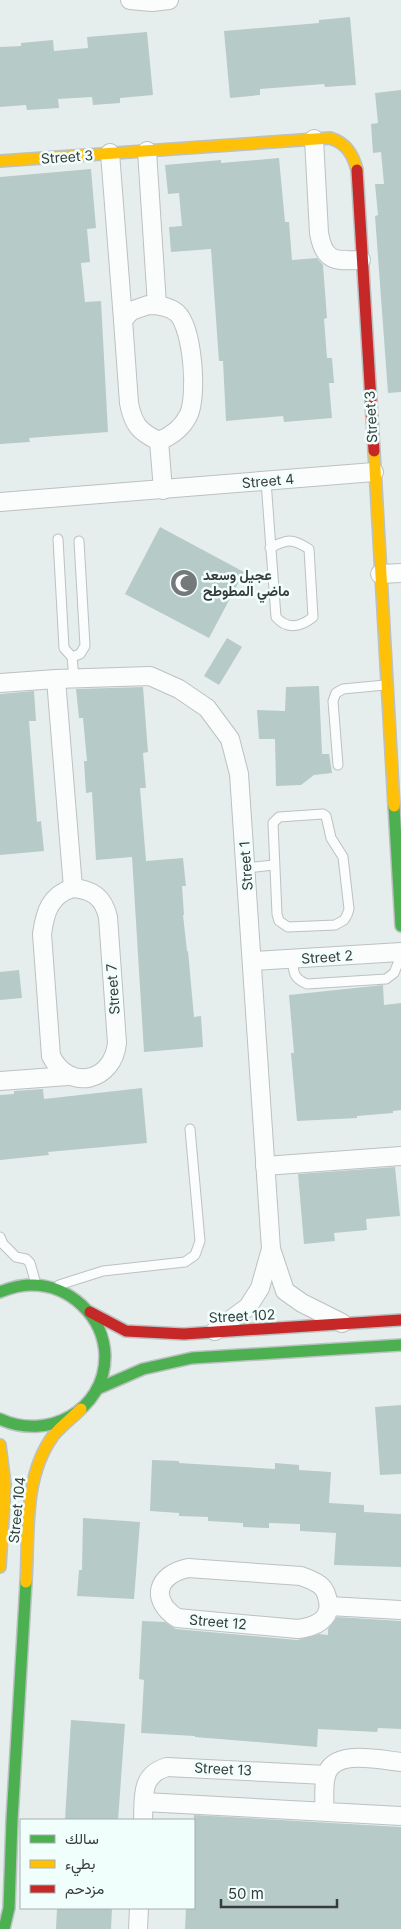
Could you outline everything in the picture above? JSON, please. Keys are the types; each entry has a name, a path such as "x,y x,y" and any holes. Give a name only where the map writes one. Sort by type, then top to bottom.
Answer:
{"street":[{"path":"130,0 152,2 169,0"},
{"name":"Street 3","path":"0,162 330,138 338,140 344,145 353,158 358,172 361,260 380,574 397,779 401,926"},
{"path":"314,139 318,233 321,245 324,252 330,258 344,261 361,260"},
{"path":"146,151 157,305"},
{"path":"110,153 131,414 140,430 159,441"},
{"path":"123,320 131,311 139,307 157,305 171,309 178,314 185,324 189,338 194,390 188,416 170,436 159,441"},
{"path":"159,441 163,490"},
{"name":"Street 4","path":"0,502 374,472"},
{"path":"380,574 401,573"},
{"name":"Street 1","path":"0,684 74,678 150,676 179,689 207,708 230,739 240,774 270,1249 285,1291 302,1303 344,1324"},
{"path":"56,679 73,888 60,894 49,904 44,918 42,934 51,1056 56,1066 68,1076"},
{"name":"Street 7","path":"0,1081 68,1076 86,1079 102,1071 113,1058 117,1043 106,908 93,893 86,889 73,888"},
{"name":"Street 2","path":"253,961 401,954"},
{"path":"265,1166 401,1156"},
{"name":"Street 1","path":"214,1332 248,1307 260,1288 270,1249"},
{"path":"0,1292 18,1285 36,1284 54,1287 73,1297 90,1312 100,1329 104,1349 103,1369 97,1388 81,1409 64,1420 46,1427 26,1427 0,1419"},
{"name":"Street 102","path":"90,1312 126,1330 184,1334 401,1320"},
{"path":"97,1388 126,1374 160,1363 401,1345"},
{"name":"Street 104","path":"4,1929 9,1908 13,1794 32,1491 40,1458 54,1435 81,1409"},
{"name":"Street 104","path":"0,1445 5,1485 0,1567"},
{"name":"Street 12","path":"188,1568 301,1576 322,1587 327,1594 329,1606 326,1616 319,1623 308,1628 298,1629 177,1618 166,1611 161,1601 160,1590 166,1577 176,1570 188,1568"},
{"path":"329,1606 401,1610"},
{"path":"324,1811 326,1775 331,1766 339,1760 349,1758 401,1762"},
{"name":"Street 13","path":"143,1819 146,1784 152,1774 159,1769 167,1767 326,1775"},
{"path":"0,1780 5,1783 13,1794"},
{"path":"144,1802 401,1816"},
{"path":"138,1929 139,1909"}],"lane":[{"path":"266,481 270,548 276,617 281,623 294,626 304,625 313,617 308,549 296,541 283,541 270,548"},
{"path":"58,540 64,648 72,657 74,678"},
{"path":"72,657 80,654 85,646 79,541"},
{"path":"338,765 333,701 336,693 343,689 388,685"},
{"path":"325,814 332,841 343,857 349,909 344,920 334,925 288,927 282,924 277,914 274,865 272,828 275,819 279,817 325,814"},
{"path":"246,868 274,865"},
{"path":"292,959 294,974 298,981 307,984 386,979 394,973 401,954"},
{"path":"54,1287 103,1271 185,1262 194,1255 200,1241 190,1129"},
{"path":"0,1237 3,1244 16,1257 26,1258 30,1263 36,1284"}],"building":[{"path":"350,17 356,85 325,87 324,84 260,89 260,95 230,98 224,31 319,23 319,20"},
{"path":"147,32 153,95 120,98 120,103 93,105 92,97 58,99 59,108 27,110 26,105 0,107 0,47 21,46 21,43 53,40 54,51 88,48 87,37"},
{"path":"401,90 401,392 388,393 375,216 378,215 375,184 384,184 381,152 373,153 371,124 378,123 375,93"},
{"path":"279,158 285,222 289,222 292,260 317,258 323,265 327,318 324,319 327,358 332,358 334,383 329,383 332,418 284,422 283,416 226,421 223,361 219,361 211,249 171,252 169,227 182,226 179,193 168,194 165,165 221,160 221,163"},
{"path":"91,169 96,228 87,229 90,262 81,263 85,302 101,301 108,432 29,438 30,442 0,444 0,177"},
{"name":"عجيل وسعد ماضي المطوطح","path":"160,527 244,572 209,638 125,594"},
{"path":"227,638 242,647 219,685 204,676"},
{"path":"319,686 322,754 329,754 332,773 314,775 301,785 276,786 275,739 259,739 257,710 285,711 286,687"},
{"path":"143,687 148,752 143,753 146,788 140,788 146,861 183,858 186,886 182,886 183,915 194,1017 201,1016 203,1047 144,1052 132,857 96,860 92,792 86,793 84,761 87,761 83,718 79,718 76,689"},
{"path":"34,691 36,721 29,721 37,822 41,821 44,851 0,855 0,694"},
{"path":"19,970 22,998 0,1000 0,972"},
{"path":"383,985 384,1005 401,1003 401,1110 393,1111 393,1113 357,1116 357,1118 297,1121 291,1053 294,1053 289,995"},
{"path":"142,1088 147,1143 48,1152 49,1155 0,1160 0,1095 14,1094 14,1091 43,1089 44,1099"},
{"path":"395,1167 400,1216 366,1219 367,1230 334,1233 335,1241 304,1244 298,1174"},
{"path":"401,1405 401,1474 380,1475 375,1407"},
{"path":"152,1460 275,1469 275,1463 299,1465 299,1470 331,1472 329,1503 364,1505 364,1512 401,1514 401,1567 334,1565 336,1533 300,1531 300,1524 269,1523 269,1528 243,1527 243,1523 208,1521 208,1517 179,1516 179,1513 150,1511"},
{"path":"83,1518 140,1522 134,1599 77,1596 79,1570 82,1570"},
{"path":"337,1617 401,1621 401,1729 378,1728 377,1732 318,1729 317,1747 141,1733 144,1680 139,1679 142,1621 165,1622 176,1629 297,1640 319,1634 328,1635 328,1629"},
{"path":"71,1720 125,1724 118,1819 65,1819"},
{"path":"194,1815 401,1827 401,1929 185,1929 186,1909 195,1909"},
{"path":"57,1909 112,1909 111,1929 56,1929"}],"traffic: fast":[{"path":"394,806 401,926"},
{"path":"0,1292 30,1285 44,1286 71,1296 82,1305 98,1328 103,1341 105,1356 102,1375 95,1392 84,1406 70,1416 54,1423 36,1426 18,1425 0,1419"},
{"path":"97,1389 143,1369 192,1358 401,1345"},
{"path":"4,1929 9,1908 12,1820 26,1582"}],"traffic: slow":[{"path":"0,161 330,138 345,146 357,170"},
{"path":"374,451 394,806"},
{"path":"26,1582 29,1506 37,1469 43,1452 53,1436 81,1409"},
{"path":"0,1445 5,1485 0,1567"}],"traffic: jam":[{"path":"357,170 374,451"},
{"path":"90,1312 126,1331 184,1334 401,1320"}],"place":[{"name":"عجيل وسعد ماضي المطوطح","path":"184,583"}]}
